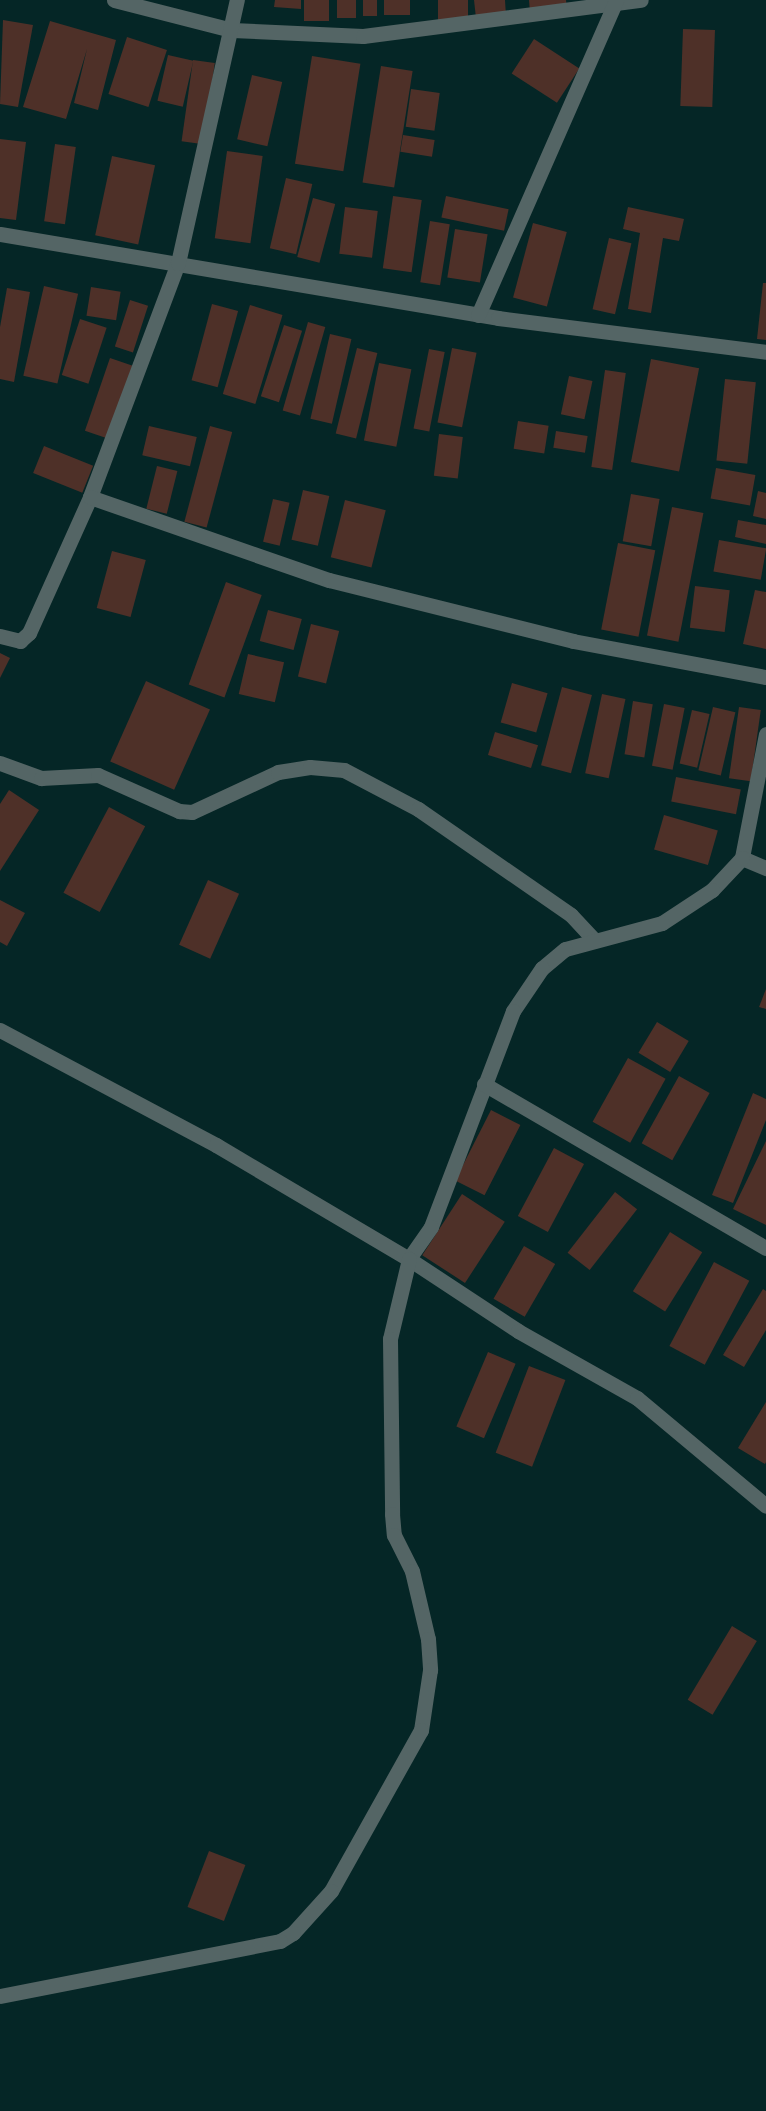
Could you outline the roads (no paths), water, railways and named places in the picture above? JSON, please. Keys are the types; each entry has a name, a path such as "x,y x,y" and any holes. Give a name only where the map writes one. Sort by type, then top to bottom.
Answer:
{"street":[{"path":"114,0 232,30 363,36 641,0"},
{"path":"0,636 20,641 29,633 90,497 178,263 237,0"},
{"path":"478,315 615,2"},
{"path":"0,234 478,315 766,352"},
{"path":"90,497 329,580 573,641 766,677"},
{"path":"0,1996 280,1941 312,1916 331,1891 420,1730 425,1713 429,1638 412,1571 393,1535 392,1514 390,1339 409,1259 430,1227 513,1011 542,968 565,949 662,923 712,891 742,858 766,734"},
{"path":"0,763 41,778 98,775 179,811 192,812 278,772 310,767 344,770 418,809 571,915 596,941"},
{"path":"742,858 766,868"},
{"path":"0,1030 216,1144 409,1259 518,1331 636,1398 766,1506"},
{"path":"484,1084 766,1248"}]}
